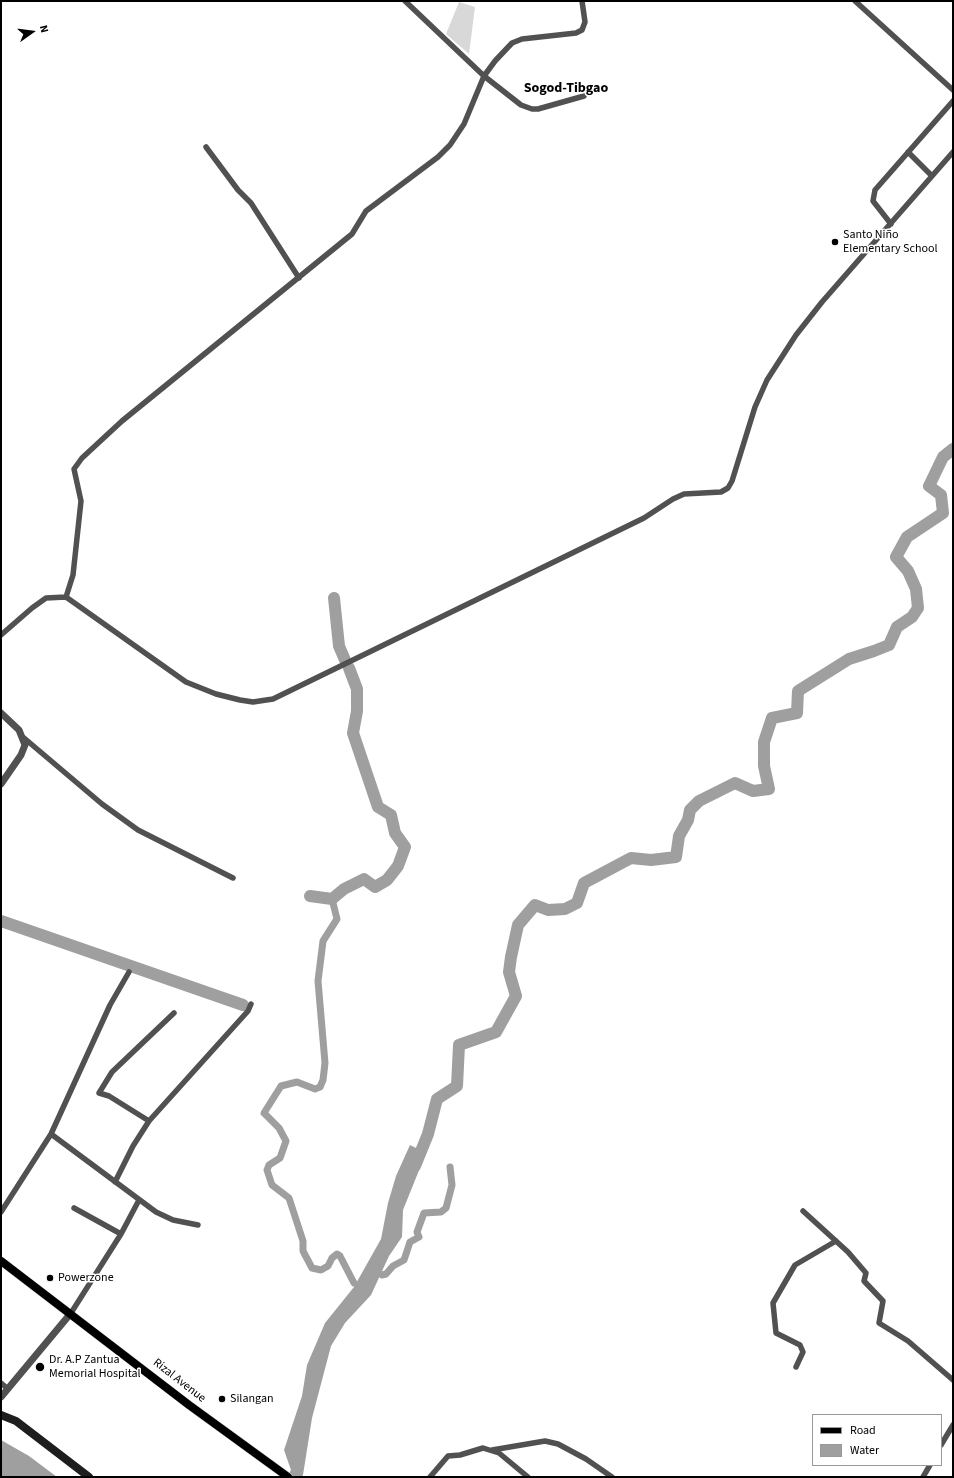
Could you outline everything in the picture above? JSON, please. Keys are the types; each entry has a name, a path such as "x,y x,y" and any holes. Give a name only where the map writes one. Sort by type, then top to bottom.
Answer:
{"main road":[{"name":"Rizal Avenue","path":"1,1261 189,1405 287,1477"},
{"path":"1,1415 16,1421 89,1477"}],"street":[{"path":"406,1 484,76 514,101 532,109 584,96"},
{"path":"66,597 73,575 81,502 74,469 82,458 122,421 352,234 366,211 411,178 450,145 464,124 484,76 495,61 512,43 522,38 576,33 582,30 585,22 582,1"},
{"path":"855,1 953,90"},
{"path":"891,224 874,203 873,194 953,101"},
{"path":"206,147 238,190 251,203 299,278"},
{"path":"908,152 932,176"},
{"path":"1,635 46,598 66,597 186,682 216,694 240,700 253,702 273,700 644,518 673,499 684,494 721,492 728,488 755,407 767,380 780,359 822,302 953,152"},
{"path":"1,713 19,730 24,738 102,804 138,830 233,878"},
{"path":"1,784 21,755 25,745 24,738"},
{"path":"1,1212 51,1134 110,1005 128,972"},
{"path":"115,1182 133,1146 149,1121 248,1011 251,1004"},
{"path":"149,1121 109,1096 99,1093 112,1072 174,1013"},
{"path":"51,1134 139,1200 164,1216 198,1225"},
{"path":"1,1398 71,1314 122,1234 139,1200"},
{"path":"74,1208 122,1234"},
{"path":"803,1211 836,1241 866,1273 864,1281 883,1301 879,1323 908,1341 953,1380"},
{"path":"796,1367 803,1352 800,1345 776,1333 773,1303 795,1265 836,1241"},
{"path":"1,1383 8,1389"},
{"path":"942,1444 953,1425"},
{"path":"492,1450 545,1441 558,1444 586,1459 612,1477"},
{"path":"430,1477 448,1456 460,1455 483,1448 499,1453 528,1477"},
{"path":"923,1477 929,1466"}],"shaded area":[{"path":"459,2 475,7 469,54 446,34"}],"water":[{"path":"410,1145 426,1153 403,1210 402,1237 389,1256 371,1295 345,1323 331,1346 312,1418 303,1475 302,1477 287,1477 291,1470 284,1450 302,1396 307,1365 325,1323 354,1287 381,1239 388,1203 396,1176"},
{"path":"1,1440 29,1456 57,1477 1,1477"}],"waterway":[{"path":"415,1166 428,1134 437,1099 457,1086 459,1045 496,1032 516,996 509,972 511,957 518,925 535,905 548,910 565,909 577,903 584,883 631,858 651,860 676,857 679,836 688,820 690,810 699,801 735,783 753,791 769,789 764,766 764,742 772,718 797,713 798,691 849,659 889,645 897,627 912,617 918,608 916,589 908,571 896,557 907,537 943,513 941,495 929,486 943,457 953,449"},
{"path":"334,598 339,646 345,660"},
{"path":"310,896 332,899 344,889 364,879 375,887 387,880 398,866 405,847 395,833 391,815 378,807 353,733 357,711 357,689 349,668"},
{"path":"332,899 337,919 323,941 318,981 325,1063 323,1080 320,1087 315,1089 297,1082 281,1086 264,1113 279,1128 286,1141 280,1158 269,1165 267,1170 272,1185 289,1198 303,1241 303,1251 312,1268 321,1270 328,1266 332,1258 337,1254 340,1256 354,1283"},
{"path":"1,921 243,1005"},
{"path":"382,1275 386,1274 393,1266 404,1260 410,1242 419,1237 417,1232 424,1213 441,1212 446,1208 452,1185 450,1167"}],"place":[{"name":"Santo Niño Elementary School","path":"835,242"},
{"name":"Powerzone","path":"50,1278"},
{"name":"Dr. A.P Zantua Memorial Hospital","path":"40,1367"},
{"name":"Silangan","path":"222,1399"}],"district":[{"name":"Sogod-Tibgao","path":"566,89"}]}
